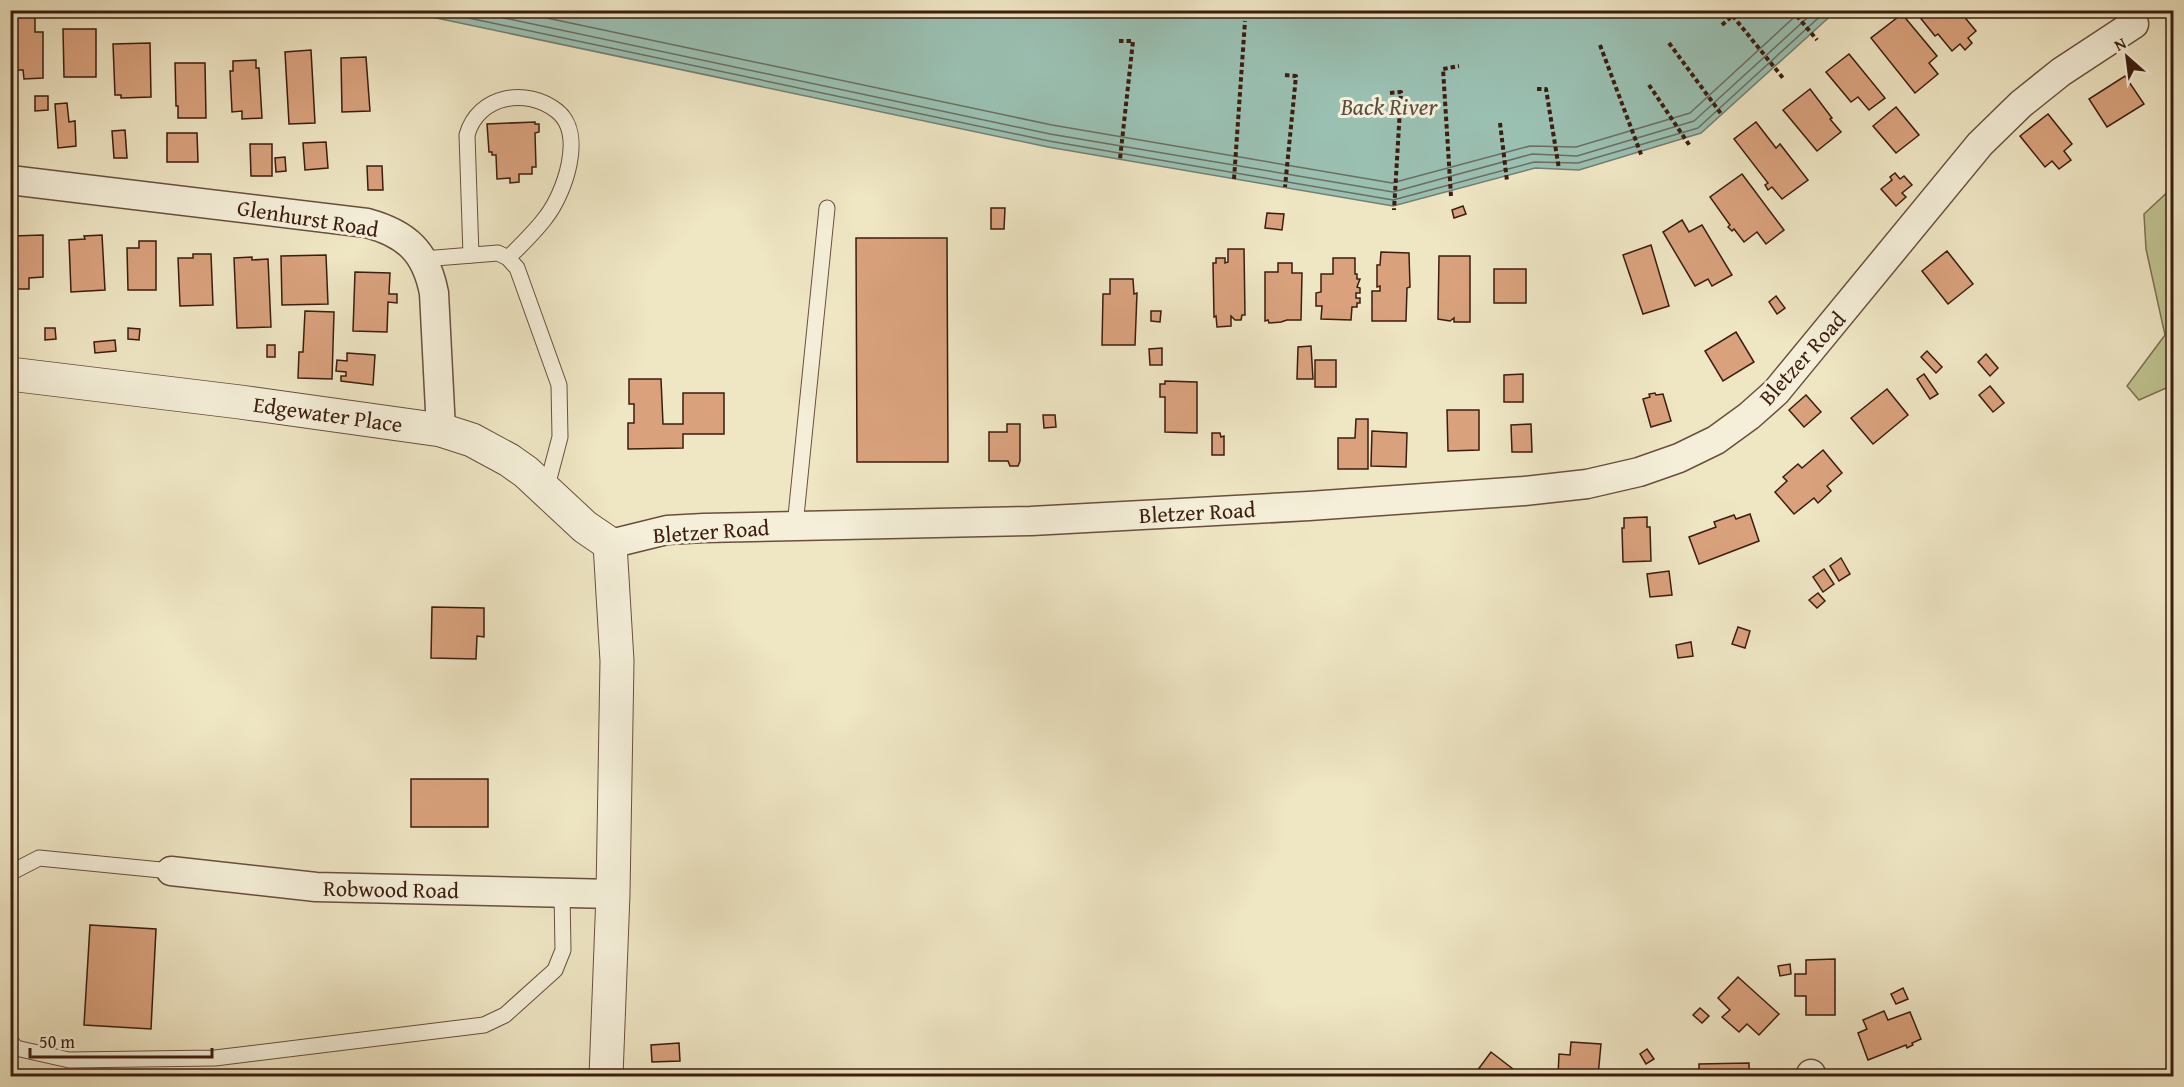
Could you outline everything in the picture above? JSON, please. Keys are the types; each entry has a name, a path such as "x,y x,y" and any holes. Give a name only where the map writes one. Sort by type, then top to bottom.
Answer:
{"street":[{"name":"Bletzer Road","path":"610,544 667,530 1031,521 1309,506 1524,491 1587,484 1639,472 1679,458 1716,440 1749,416 1776,392 1959,168 2021,104 2061,72 2134,24"},
{"name":"Glenhurst Road","path":"10,180 368,223 398,235 413,246 431,275 434,293 441,430"},
{"name":"Edgewater Place","path":"10,374 240,402 441,430 472,440 526,472 585,527 610,544"},
{"path":"606,1077 613,894 617,660 610,544"},
{"name":"Robwood Road","path":"171,871 316,887 613,894"}],"lane":[{"path":"471,255 467,135 470,124 485,110 498,99 511,97 536,100 558,111 567,129 571,154 559,196 547,217 508,258"},
{"path":"795,526 827,208"},
{"path":"423,260 498,253 508,258 517,268 559,385 560,437 546,490"},
{"path":"10,873 39,858 171,871"},
{"path":"10,1041 16,1048 69,1060 215,1058 484,1025 505,1015 555,970 563,950 562,893"}],"path":[{"path":"1728,10 1783,78"},
{"path":"1792,10 1817,40"},
{"path":"1722,25 1732,16"},
{"path":"1234,179 1245,21"},
{"path":"1119,41 1133,41 1120,159"},
{"path":"1669,43 1722,115"},
{"path":"1600,45 1642,157"},
{"path":"1452,196 1443,69 1459,66"},
{"path":"1285,75 1296,76 1285,188"},
{"path":"1649,86 1690,146"},
{"path":"1537,90 1546,89 1559,169"},
{"path":"1390,93 1401,92 1394,210"},
{"path":"1500,123 1507,180"}],"green space":[{"path":"2173,187 2173,385 2139,400 2127,386 2165,335 2146,249 2144,214"}],"water":[{"name":"Back River","path":"403,11 1836,11 1701,133 1579,170 1535,168 1393,206 1048,147"}],"building":[{"path":"1914,10 1964,10 1962,14 1976,31 1968,38 1972,43 1965,50 1960,44 1952,51 1938,34 1935,36"},
{"path":"1902,14 1937,56 1929,63 1938,74 1915,93 1871,38"},
{"path":"35,17 35,32 43,32 43,78 24,79 23,70 10,70 10,18"},
{"path":"63,29 96,29 96,77 64,77"},
{"path":"150,43 151,97 121,98 121,95 115,95 113,44"},
{"path":"311,50 315,123 289,124 285,52"},
{"path":"1849,54 1885,98 1869,110 1858,97 1851,102 1826,72"},
{"path":"366,57 370,111 342,112 341,58"},
{"path":"256,60 256,68 259,68 262,118 242,119 242,111 232,112 230,71 233,71 233,61"},
{"path":"175,63 205,63 206,118 178,118"},
{"path":"2125,76 2144,104 2107,127 2089,99"},
{"path":"1810,89 1841,132 1817,151 1783,110"},
{"path":"35,96 48,96 48,110 35,111"},
{"path":"67,103 69,122 75,121 76,146 58,148 55,104"},
{"path":"1896,107 1919,135 1896,153 1873,126"},
{"path":"2048,114 2072,144 2064,151 2071,160 2059,169 2052,161 2045,167 2020,136"},
{"path":"535,122 539,124 539,132 535,133 536,167 532,167 532,174 519,174 519,182 510,183 510,178 497,179 496,155 489,152 487,124"},
{"path":"1756,122 1776,148 1780,144 1808,180 1782,199 1772,187 1768,190 1765,185 1768,183 1734,139"},
{"path":"125,130 127,158 114,158 112,131"},
{"path":"167,133 197,133 198,162 167,162"},
{"path":"326,142 328,168 305,170 303,143"},
{"path":"250,144 272,144 272,176 251,176"},
{"path":"285,157 286,171 276,172 275,158"},
{"path":"367,166 382,166 383,190 368,190"},
{"path":"1895,173 1900,179 1904,176 1912,185 1902,193 1906,197 1896,206 1881,189 1892,180 1890,177"},
{"path":"1742,174 1784,230 1766,244 1757,232 1744,242 1734,229 1732,231 1728,227 1730,225 1710,197"},
{"path":"1463,206 1466,214 1454,218 1452,210"},
{"path":"991,208 1005,208 1004,229 991,229"},
{"path":"1267,213 1284,214 1282,230 1265,228"},
{"path":"1682,220 1689,232 1702,225 1732,275 1712,286 1708,279 1695,286 1663,232"},
{"path":"43,235 43,277 29,278 29,289 14,289 13,236"},
{"path":"102,235 105,290 71,292 69,240"},
{"path":"856,238 947,238 948,462 857,462"},
{"path":"139,241 156,241 156,290 128,290 127,248 139,248"},
{"path":"1651,245 1669,306 1643,314 1623,255"},
{"path":"1228,249 1244,249 1245,315 1242,315 1241,320 1235,320 1231,316 1231,326 1217,327 1216,316 1214,317 1213,263 1216,263 1216,258 1225,258 1225,263 1228,262"},
{"path":"1947,251 1973,284 1948,304 1922,271"},
{"path":"1381,252 1409,253 1410,287 1407,288 1406,321 1372,321 1372,291 1380,291 1380,286 1377,287 1377,265 1380,265"},
{"path":"193,254 211,254 213,305 180,306 178,258 193,258"},
{"path":"326,255 328,304 282,305 281,256"},
{"path":"1439,256 1470,256 1470,322 1454,322 1454,318 1450,321 1438,319"},
{"path":"252,257 252,260 268,259 271,327 237,328 234,258"},
{"path":"1333,258 1355,258 1355,274 1357,274 1357,279 1360,279 1357,287 1360,288 1360,293 1356,293 1356,298 1360,298 1360,303 1357,303 1357,307 1352,307 1351,320 1321,319 1322,306 1316,306 1316,293 1321,292 1321,274 1333,274"},
{"path":"1278,263 1292,263 1292,273 1302,273 1301,320 1269,323 1268,320 1265,321 1265,272 1278,272"},
{"path":"1494,269 1526,269 1526,303 1494,303"},
{"path":"355,272 390,273 389,294 397,294 397,303 388,302 387,332 353,331"},
{"path":"1110,279 1133,279 1134,294 1137,293 1135,345 1102,345 1103,294 1110,294"},
{"path":"1776,296 1785,308 1777,314 1769,302"},
{"path":"305,311 334,312 332,379 298,378 299,352 303,352"},
{"path":"1151,311 1161,311 1160,322 1151,321"},
{"path":"45,328 55,328 56,339 45,340"},
{"path":"128,328 140,329 139,340 128,339"},
{"path":"1736,332 1754,362 1723,381 1705,351"},
{"path":"115,340 116,351 95,353 94,342"},
{"path":"267,345 275,345 275,357 267,357"},
{"path":"1311,346 1313,379 1297,379 1298,347"},
{"path":"1162,348 1162,365 1150,365 1149,349"},
{"path":"1927,351 1942,367 1936,373 1921,357"},
{"path":"347,353 375,355 373,385 341,381 341,376 346,376 346,372 336,371 337,360 347,361"},
{"path":"1986,354 1998,368 1990,376 1978,362"},
{"path":"1315,360 1336,360 1336,387 1315,387"},
{"path":"1523,374 1523,402 1504,402 1504,375"},
{"path":"1924,374 1938,394 1930,399 1917,379"},
{"path":"629,379 661,379 663,424 683,424 683,393 724,393 724,434 683,434 683,448 628,449 628,423 634,423 634,404 629,404"},
{"path":"1165,381 1197,382 1197,433 1165,432 1165,397 1160,397 1160,384 1165,384"},
{"path":"1990,386 2004,403 1993,412 1979,395"},
{"path":"1887,389 1908,415 1873,444 1851,418"},
{"path":"1655,393 1656,395 1663,394 1671,421 1651,427 1643,399"},
{"path":"1806,395 1821,412 1804,427 1789,410"},
{"path":"1447,410 1479,410 1479,450 1448,451"},
{"path":"1043,415 1055,415 1056,427 1044,428"},
{"path":"1356,419 1368,419 1368,469 1338,469 1338,438 1355,438"},
{"path":"1007,424 1020,424 1018,466 1010,466 1008,461 989,461 989,432 1007,432"},
{"path":"1531,424 1532,452 1512,452 1511,425"},
{"path":"1372,431 1407,433 1406,467 1371,466"},
{"path":"1212,433 1220,433 1221,437 1224,436 1224,455 1212,455"},
{"path":"1823,450 1842,473 1827,486 1831,491 1818,503 1814,498 1794,514 1775,492 1787,481 1783,477 1798,464 1802,468"},
{"path":"1750,514 1759,541 1699,564 1689,537 1716,527 1714,522 1734,515 1736,519"},
{"path":"1647,517 1647,527 1650,527 1651,561 1623,562 1624,518"},
{"path":"1841,558 1850,574 1839,581 1830,566"},
{"path":"1824,569 1834,584 1823,592 1813,577"},
{"path":"1669,571 1672,595 1650,597 1647,574"},
{"path":"1818,593 1825,601 1817,608 1809,600"},
{"path":"432,607 484,608 484,637 477,636 476,659 431,658"},
{"path":"1738,627 1750,631 1745,648 1732,644"},
{"path":"1691,642 1693,656 1678,658 1676,645"},
{"path":"411,779 488,779 488,827 411,827"},
{"path":"90,925 156,929 151,1029 84,1025"},
{"path":"1835,959 1835,1015 1806,1015 1806,996 1795,996 1795,974 1806,974 1806,960"},
{"path":"1790,964 1791,974 1780,976 1778,966"},
{"path":"1738,977 1779,1014 1759,1035 1747,1024 1739,1032 1722,1017 1730,1010 1718,998"},
{"path":"1903,988 1908,999 1896,1004 1891,994"},
{"path":"1700,1008 1709,1016 1702,1023 1693,1015"},
{"path":"1884,1011 1888,1020 1910,1012 1921,1039 1907,1048 1906,1045 1868,1060 1858,1033 1867,1029 1863,1020"},
{"path":"1571,1042 1601,1044 1598,1076 1558,1076 1559,1054 1570,1055"},
{"path":"679,1043 680,1061 652,1062 651,1045"},
{"path":"1647,1049 1654,1059 1646,1064 1640,1054"},
{"path":"1491,1052 1522,1076 1475,1076"},
{"path":"1749,1063 1749,1076 1699,1076 1699,1064"}]}
